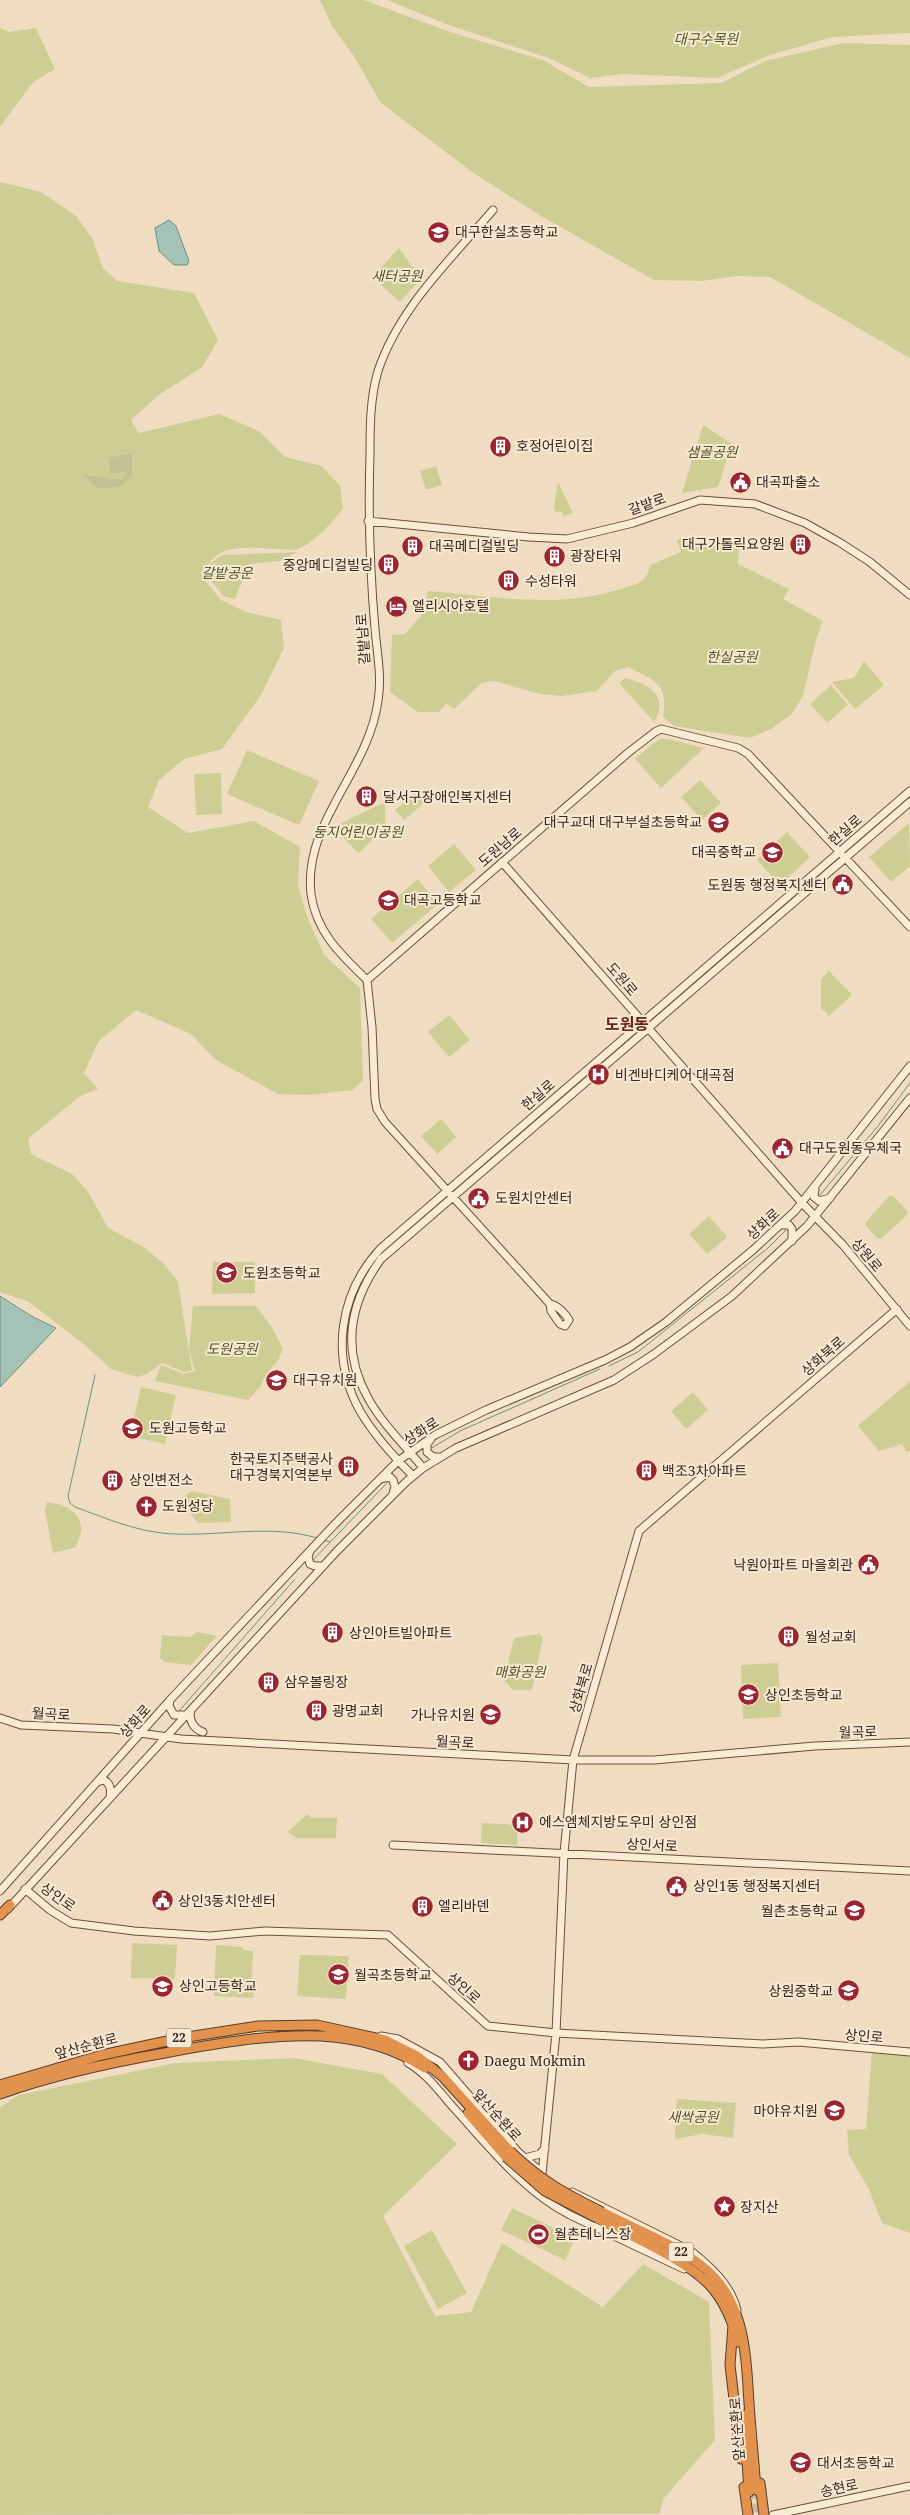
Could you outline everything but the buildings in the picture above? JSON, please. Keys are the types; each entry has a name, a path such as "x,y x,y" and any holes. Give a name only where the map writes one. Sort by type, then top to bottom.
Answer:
{"highway":[{"path":"0,1917 10,1906"},
{"name":"앞산순환로","path":"0,2085 102,2055 181,2038 258,2026 317,2025 361,2038 407,2056 430,2071 507,2157 545,2191 599,2215 687,2266 713,2289 735,2322 740,2350 752,2491"},
{"name":"앞산순환로","path":"0,2094 120,2061 209,2045 274,2037 321,2036 361,2038"},
{"path":"735,2322 730,2340 731,2374 748,2515"},
{"path":"735,2322 747,2341 764,2515"}],"main road":[{"name":"갈밭남로","path":"367,980 334,948 324,933 315,912 310,870 314,847 321,827 344,789 373,730 379,698 368,521 371,411 378,373 392,336 406,313 493,210"},
{"name":"갈밭로","path":"368,521 567,539 633,523 700,500 755,504 805,523 839,542 870,562 910,595"},
{"name":"도원남로","path":"367,980 646,738 662,729 738,748 748,754 910,927"},
{"name":"한실로","path":"413,1476 398,1460 360,1411 346,1378 343,1345 345,1311 356,1280 366,1265 380,1249 449,1194 645,1024 839,851 910,791"},
{"name":"한실로","path":"645,1024 910,802"},
{"name":"도원로","path":"502,862 802,1203"},
{"path":"367,980 377,1109 385,1122 550,1304"},
{"name":"상화로","path":"0,1891 170,1700 311,1549 398,1460 433,1437 486,1410 598,1363 630,1347 666,1322 780,1225 802,1203 910,1066"},
{"path":"10,1906 323,1566 413,1476 441,1456 614,1380 654,1354 732,1296 792,1241 816,1216 910,1098"},
{"path":"817,1186 814,1192 816,1200 823,1202 832,1197"},
{"name":"한실로","path":"423,1468 382,1418 360,1382 353,1352 353,1318 364,1286 381,1260 449,1194"},
{"name":"상원로","path":"802,1203 816,1216 910,1326"},
{"path":"780,1225 789,1225 792,1229 792,1241"},
{"name":"상화북로","path":"540,2194 556,2033 564,1853 573,1760 639,1530 897,1309"},
{"path":"433,1437 427,1444 427,1452 433,1457 441,1456"},
{"path":"378,1479 392,1478 396,1487 393,1494"},
{"path":"311,1549 308,1557 310,1564 323,1566"},
{"path":"170,1700 169,1706 174,1715 189,1712"},
{"path":"189,1712 196,1730 203,1732"},
{"name":"월곡로","path":"0,1718 21,1725 113,1729 165,1737 397,1752 573,1760 654,1760 815,1746 910,1742"},
{"path":"96,1783 101,1780 108,1783 111,1791 110,1797"},
{"name":"상인서로","path":"392,1845 910,1871"},
{"name":"상인로","path":"25,1889 50,1910 71,1923 125,1930 210,1936 265,1931 388,1936 488,2026 556,2033 763,2044 798,2042 910,2052"},
{"path":"361,2038 398,2039 419,2048 440,2062 523,2156 543,2175 574,2193 691,2251 707,2264 731,2292 734,2297 735,2322"},
{"path":"507,2157 516,2162 523,2156 540,2154 546,2148"},
{"path":"507,2157 540,2194 566,2212 689,2273 712,2295 735,2322"},
{"name":"송현로","path":"773,2515 910,2486"}],"green space":[{"path":"320,0 364,0 450,32 543,60 589,87 721,83 765,61 843,43 910,45 910,358 770,277 736,276 702,281 654,280 541,216 472,172 381,103 353,55 332,26"},
{"name":"대구수목원","path":"387,0 910,0 910,33 833,37 770,55 717,78 623,74 590,78 549,58 449,25"},
{"path":"0,28 9,32 36,28 55,69 33,82 0,127"},
{"path":"0,182 41,192 76,216 92,238 103,268 117,281 194,293 218,340 202,367 159,395 131,420 139,433 219,414 259,431 285,457 322,466 340,486 343,508 323,531 304,546 294,550 233,549 214,557 208,566 203,578 221,600 246,612 281,620 284,648 261,695 222,749 184,759 159,780 148,807 188,833 254,821 300,847 298,884 306,914 324,955 360,988 363,1080 353,1090 308,1095 278,1094 216,1060 191,1034 136,1010 98,1042 84,1073 98,1089 80,1096 28,1139 31,1154 72,1174 89,1193 108,1228 142,1246 164,1264 178,1282 192,1370 184,1372 162,1363 147,1374 137,1377 111,1369 86,1346 29,1302 0,1292"},
{"name":"새터공원","path":"399,248 420,280 400,302 372,277"},
{"name":"샘골공원","path":"703,425 732,444 718,487 682,493"},
{"path":"132,453 132,476 121,486 99,489 83,475 122,480 127,472 110,473 110,458"},
{"path":"436,466 442,485 426,490 420,471"},
{"path":"558,482 573,513 563,516 561,511 555,512"},
{"name":"한실공원","path":"688,537 691,548 712,545 739,547 738,564 789,589 783,599 823,621 816,640 803,695 792,714 771,729 750,738 674,726 663,717 664,697 658,684 628,667 615,671 597,691 561,696 540,694 494,681 482,683 454,709 446,704 439,712 418,712 390,692 392,635 405,634 424,612 428,591 523,600 570,599 594,596 638,583 646,576 650,565 681,552 677,540"},
{"name":"갈밭공운","path":"297,552 280,561 249,564 235,599 223,596 206,574 211,563 222,555"},
{"path":"864,661 884,685 855,709 832,682 854,678"},
{"path":"625,678 649,688 658,698 660,705 654,722 619,683"},
{"path":"831,685 848,705 827,723 810,704"},
{"path":"661,739 704,748 661,788 635,759 652,744"},
{"path":"247,750 319,781 299,825 227,794"},
{"path":"221,773 222,814 196,815 194,774"},
{"path":"700,780 721,803 702,820 681,797"},
{"path":"416,792 425,802 404,820 395,810"},
{"name":"둥지어린이공원","path":"385,802 385,829 358,853 333,827"},
{"path":"909,823 910,866 891,882 869,857"},
{"path":"787,832 810,857 780,885 757,860"},
{"path":"454,844 476,870 449,892 428,866"},
{"path":"418,879 438,904 392,943 371,919"},
{"path":"829,971 852,995 829,1016 821,1008 821,979"},
{"path":"449,1015 470,1040 449,1057 428,1032"},
{"path":"441,1119 456,1137 437,1154 421,1136"},
{"path":"889,1196 893,1196 908,1212 881,1239 877,1238 866,1226 866,1222"},
{"path":"709,1216 727,1237 707,1254 689,1234"},
{"path":"213,1262 255,1262 255,1293 212,1294"},
{"name":"도원공원","path":"193,1306 256,1306 273,1329 283,1349 277,1362 266,1374 261,1386 248,1400 155,1381 161,1365 184,1374 195,1371 189,1350"},
{"path":"910,1381 910,1451 906,1452 902,1444 879,1451 858,1426"},
{"path":"141,1387 176,1395 165,1444 130,1436"},
{"path":"693,1392 708,1410 686,1429 671,1411"},
{"path":"192,1491 230,1499 231,1522 198,1523 184,1506 186,1495"},
{"path":"47,1502 64,1506 78,1517 81,1530 76,1547 53,1553 45,1511"},
{"path":"197,1632 217,1636 191,1665 164,1662 160,1658 162,1635 190,1637"},
{"name":"매화공원","path":"539,1634 543,1637 532,1690 513,1690 504,1680 514,1638"},
{"path":"778,1663 781,1717 743,1719 741,1665"},
{"path":"307,1814 312,1818 337,1818 336,1838 296,1838 288,1832"},
{"path":"482,1823 518,1825 517,1845 481,1843"},
{"path":"132,1943 177,1945 175,1979 131,1978"},
{"path":"216,1945 242,1947 243,1950 253,1951 251,1989 254,1990 253,1998 214,1996"},
{"path":"300,1955 349,1956 346,1999 297,1996"},
{"path":"872,2050 910,2053 910,2233 882,2223 868,2187 849,2155 847,2130 866,2129"},
{"path":"294,2058 382,2074 457,2144 383,2216 435,2316 471,2312 502,2243 603,2307 643,2264 709,2302 715,2440 664,2498 659,2514 0,2515 0,2107 19,2095 176,2063"},
{"name":"새싹공원","path":"677,2099 736,2103 733,2138 702,2134 675,2139"},
{"name":"월촌테니스장","path":"512,2208 575,2238 565,2260 501,2230"},
{"path":"432,2230 467,2293 438,2309 404,2246"}],"shaded area":[{"path":"169,220 176,226 189,261 187,265 174,265 159,251 155,228"},
{"path":"0,1296 33,1317 56,1328 0,1387"}],"waterway":[{"path":"820,1195 878,1126 910,1083"},
{"path":"609,1366 638,1352 768,1248 786,1230"},
{"path":"430,1449 460,1431 600,1369"},
{"path":"95,1375 68,1496 70,1503 75,1507 124,1525 162,1533 193,1534 264,1531 300,1534 317,1538"},
{"path":"312,1561 387,1483"},
{"path":"323,1540 330,1542"},
{"path":"179,1711 295,1579"}],"tunnel":[{"path":"756,2490 758,2515"}],"place":[{"name":"대구한실초등학교","path":"439,232"},
{"name":"호정어린이집","path":"500,446"},
{"name":"대곡파출소","path":"740,482"},
{"name":"대구가톨릭요양원","path":"801,544"},
{"name":"대곡메디컬빌딩","path":"413,546"},
{"name":"광장타워","path":"554,556"},
{"name":"중앙메디컬빌딩","path":"389,565"},
{"name":"수성타워","path":"509,581"},
{"name":"엘리시아호텔","path":"396,606"},
{"name":"달서구장애인복지센터","path":"367,797"},
{"name":"대구교대 대구부설초등학교","path":"718,822"},
{"name":"대곡중학교","path":"772,852"},
{"name":"도원동 행정복지센터","path":"843,885"},
{"name":"대곡고등학교","path":"388,900"},
{"name":"비겐바디케어 대곡점","path":"599,1075"},
{"name":"대구도원동우체국","path":"783,1148"},
{"name":"도원치안센터","path":"479,1198"},
{"name":"도원초등학교","path":"227,1273"},
{"name":"대구유치원","path":"277,1380"},
{"name":"도원고등학교","path":"133,1428"},
{"name":"한국토지주택공사 대구경북지역본부","path":"349,1467"},
{"name":"백조3차아파트","path":"646,1471"},
{"name":"상인변전소","path":"113,1480"},
{"name":"도원성당","path":"146,1506"},
{"name":"낙원아파트 마을회관","path":"869,1565"},
{"name":"상인아트빌아파트","path":"333,1633"},
{"name":"월성교회","path":"789,1637"},
{"name":"삼우볼링장","path":"268,1682"},
{"name":"상인초등학교","path":"749,1695"},
{"name":"광명교회","path":"316,1711"},
{"name":"가나유치원","path":"491,1715"},
{"name":"에스엠체지방도우미 상인점","path":"523,1822"},
{"name":"상인1동 행정복지센터","path":"677,1886"},
{"name":"상인3동치안센터","path":"162,1901"},
{"name":"엘리바덴","path":"422,1906"},
{"name":"월촌초등학교","path":"854,1911"},
{"name":"월곡초등학교","path":"338,1975"},
{"name":"상인고등학교","path":"163,1986"},
{"name":"상원중학교","path":"849,1991"},
{"name":"Daegu Mokmin","path":"468,2061"},
{"name":"마야유치원","path":"834,2111"},
{"name":"장지산","path":"724,2207"},
{"name":"월촌테니스장","path":"538,2234"},
{"name":"대서초등학교","path":"801,2463"}],"district":[{"name":"도원동","path":"627,1024"}]}
